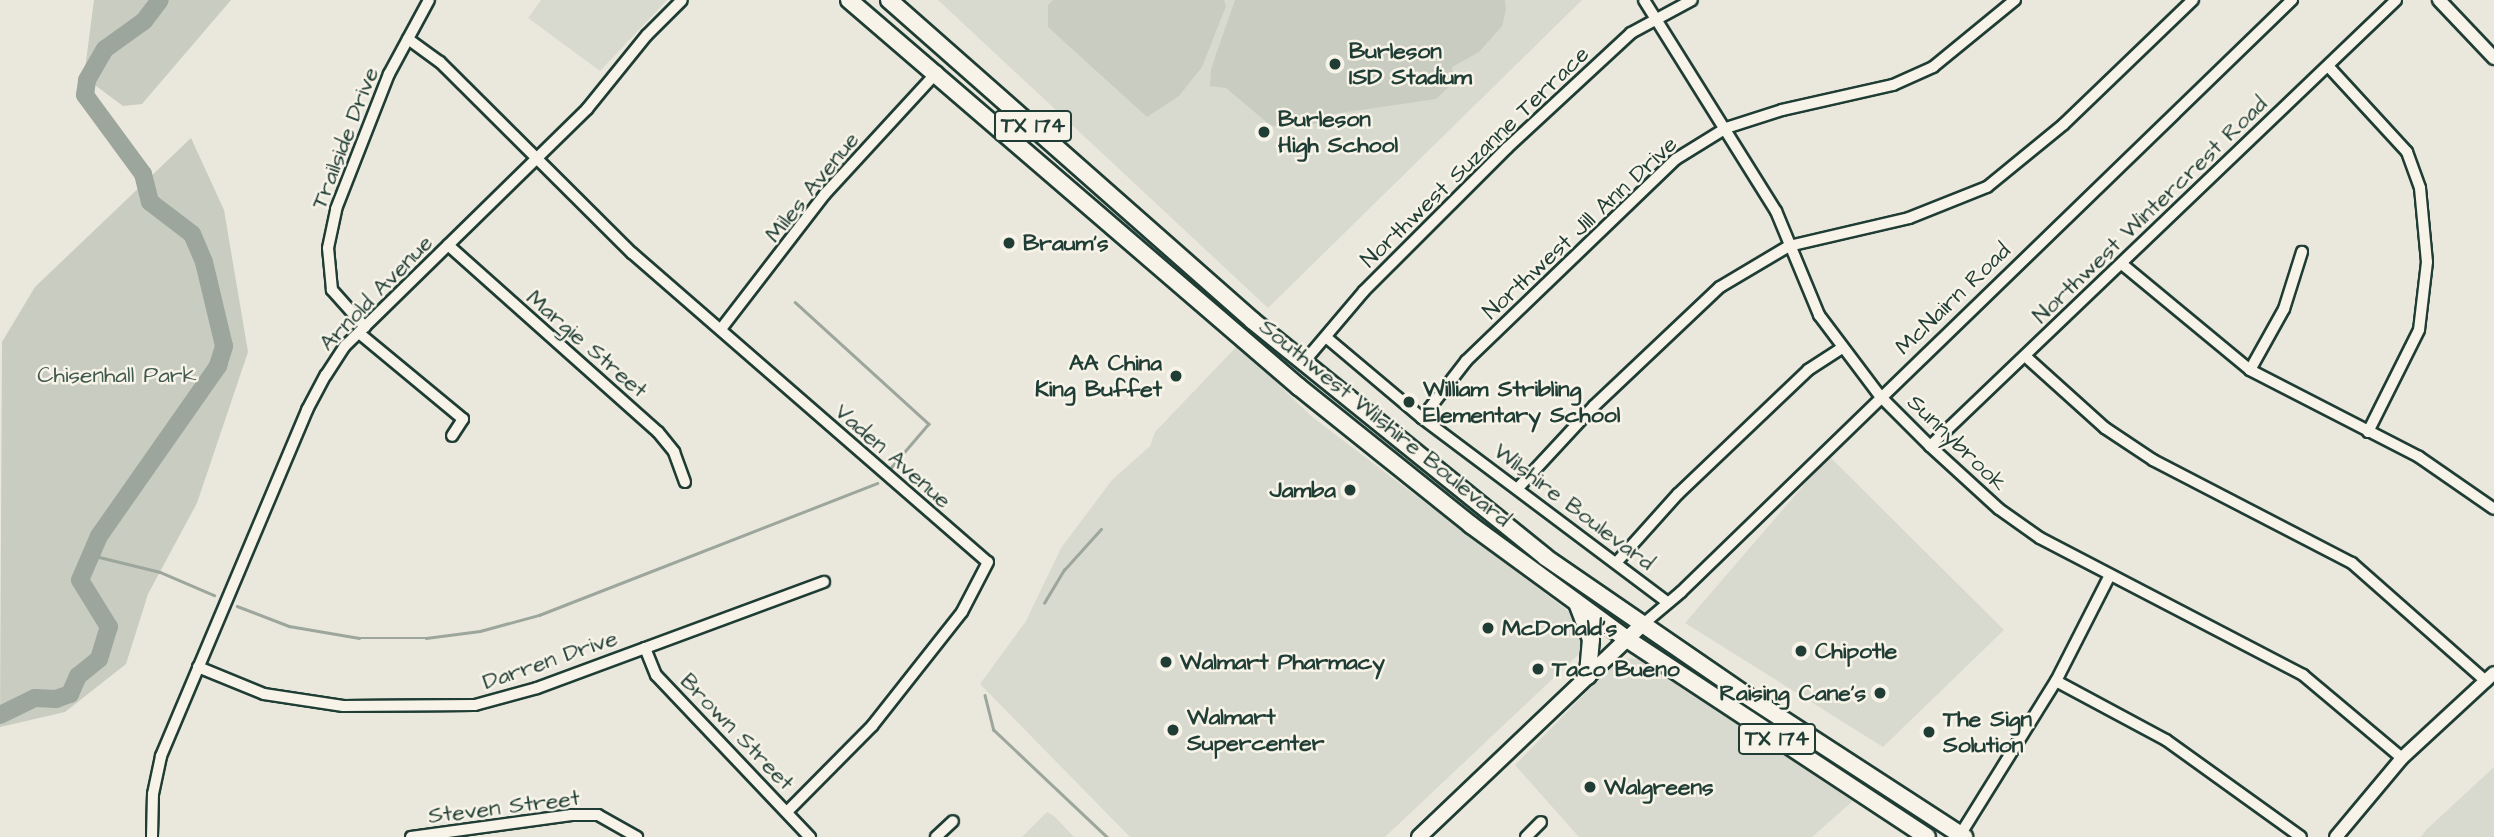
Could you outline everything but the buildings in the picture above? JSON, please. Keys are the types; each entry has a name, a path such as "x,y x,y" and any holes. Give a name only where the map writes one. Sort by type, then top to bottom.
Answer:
{"main road":[{"name":"Southwest Wilshire Boulevard","path":"849,0 937,72 1315,399 1471,525 1627,639 1927,837"},
{"name":"Southwest Wilshire Boulevard","path":"889,0 1303,363 1545,557 1642,625 1962,836"},
{"path":"1162,268 1175,252"},
{"path":"1315,399 1329,397 1372,432 1393,435"},
{"path":"1576,601 1591,639 1588,676"},
{"path":"1419,837 1642,625"}],"street":[{"name":"Trailside Drive","path":"429,0 360,144 335,209 328,248 332,290 362,330 463,419 452,436"},
{"name":"Arnold Avenue","path":"152,837 153,794 161,756 307,411 345,346 587,109 647,35 682,0"},
{"name":"Sunnybrook","path":"1644,0 1776,211 1819,315 1880,396 1999,509 2040,538 2303,675 2402,758"},
{"name":"Northwest Suzanne Terrace","path":"1303,363 1327,338 1364,291 1507,148 1631,33 1656,16 1692,0"},
{"name":"Northwest Jill Ann Drive","path":"1422,418 1466,361 1676,159 1726,128 1782,110 1893,85 1933,67 2015,0"},
{"path":"1518,488 1594,406 1720,287 1789,246 1909,218 1987,187 2064,124 2193,0"},
{"name":"McNairn Road","path":"1642,625 2292,0"},
{"name":"Northwest Wintercrest Road","path":"1930,446 2396,0"},
{"path":"2439,0 2494,58"},
{"name":"Vaden Avenue","path":"408,39 440,62 632,253 988,562 962,612 867,733 787,812"},
{"path":"2328,66 2407,152 2420,188 2427,262 2419,330 2368,432"},
{"name":"Miles Avenue","path":"721,329 825,194 937,72"},
{"name":"Margie Street","path":"449,245 658,432 674,452 685,482"},
{"path":"2250,370 2284,309 2302,252"},
{"path":"2122,264 2250,370 2419,457 2494,509"},
{"name":"Wilshire Boulevard","path":"1327,338 1422,418 1667,602"},
{"path":"1616,563 1678,494 1778,398 1808,370 1842,348"},
{"path":"2025,356 2105,428 2153,460 2352,563 2490,677 2402,758 2336,837"},
{"path":"1962,836 2056,681 2110,575"},
{"name":"Darren Drive","path":"198,667 264,694 343,706 417,709 475,705 537,688 824,582"},
{"name":"Brown Street","path":"645,648 656,675 810,837"},
{"path":"2056,681 2166,740 2301,837"},
{"name":"Steven Street","path":"411,837 571,815 598,816 637,837"},
{"path":"936,837 953,821"},
{"path":"1526,837 1541,822"}],"shaded area":[{"path":"541,0 667,0 600,71 528,18"},
{"name":"Burleson High School","path":"938,0 1582,0 1268,308"},
{"path":"1238,345 1311,416 1580,620 1585,643 1578,655 1385,837 1130,837 980,684 1026,621 1061,548 1112,480 1150,446 1155,432"},
{"path":"1829,456 2004,630 1883,747 1685,623"},
{"path":"1620,658 1638,659 1853,801 1812,837 1579,837 1515,765"},
{"path":"2494,767 2494,837 2421,837 2427,829"},
{"path":"1047,812 1054,816 1074,837 1022,837"}],"green space":[{"path":"94,0 231,0 142,104 123,106 84,77"},
{"path":"1053,0 1224,0 1226,6 1202,67 1179,96 1147,117 1048,27 1048,5"},
{"name":"Burleson ISD Stadium","path":"1235,0 1505,0 1506,10 1502,26 1479,52 1452,67 1454,82 1436,99 1327,115 1327,122 1284,128 1270,125 1226,88 1210,86 1211,69"},
{"name":"Chisenhall Park","path":"191,138 224,210 248,352 197,503 148,594 126,664 65,712 0,727 2,342 35,287"}],"waterway":[{"path":"0,715 35,698 56,699 70,694 78,676 99,659 109,627 80,580 99,536 218,366 224,346 204,262 192,234 150,202 143,174 85,95 87,80 105,49 144,21 160,0"},
{"path":"795,302 929,424 892,467"},
{"path":"237,606 289,626 359,638 426,638 480,631 539,615 877,483"},
{"path":"1044,603 1064,570 1101,529"},
{"path":"91,555 160,572 214,595"},
{"path":"985,695 994,730 1107,837"}],"place":[{"name":"Burleson ISD Stadium","path":"1335,64"},
{"name":"Burleson High School","path":"1264,132"},
{"name":"Braum's","path":"1009,243"},
{"name":"AA China King Buffet","path":"1176,376"},
{"name":"William Stribling Elementary School","path":"1409,402"},
{"name":"Jamba","path":"1350,490"},
{"name":"McDonald's","path":"1488,628"},
{"name":"Chipotle","path":"1801,651"},
{"name":"Walmart Pharmacy","path":"1166,662"},
{"name":"Taco Bueno","path":"1538,669"},
{"name":"Raising Cane's","path":"1880,693"},
{"name":"Walmart Supercenter","path":"1173,730"},
{"name":"The Sign Solution","path":"1929,732"},
{"name":"Walgreens","path":"1590,787"}]}
